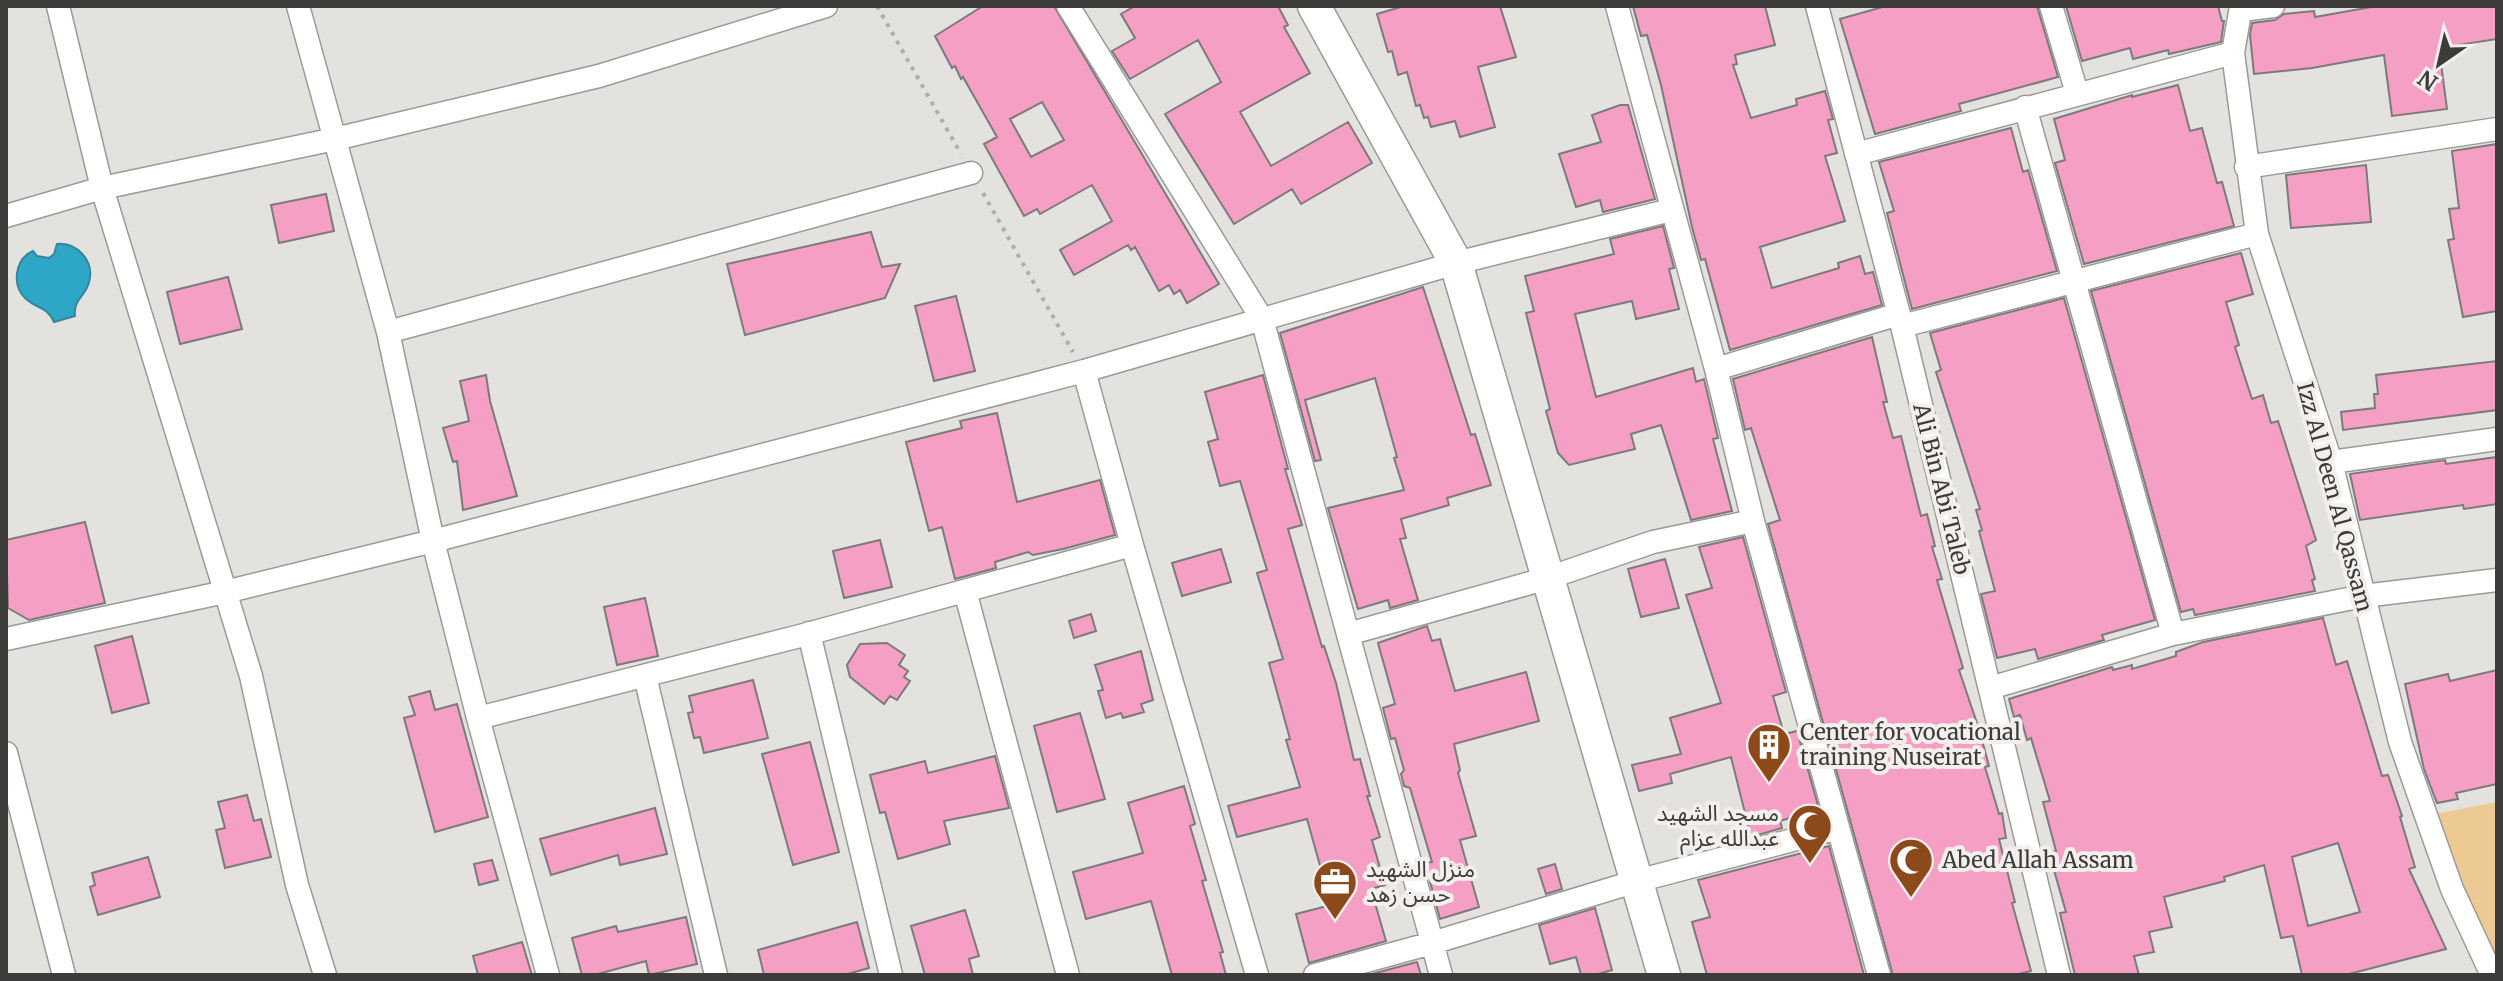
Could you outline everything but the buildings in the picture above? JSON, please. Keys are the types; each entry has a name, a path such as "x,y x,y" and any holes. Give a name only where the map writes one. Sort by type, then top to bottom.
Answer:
{"street":[{"path":"58,6 102,188 251,676 297,885 325,975"},
{"path":"298,6 388,332 433,541 548,975"},
{"path":"6,216 102,188 335,139 599,76 826,6"},
{"path":"1068,6 1262,319 1441,975"},
{"path":"1314,6 1456,263 1664,975"},
{"path":"1617,6 1716,369 1753,521 1879,975"},
{"name":"Ali Bin Abi Taleb","path":"1817,6 1901,320 2059,975"},
{"path":"2051,6 2077,93"},
{"path":"2241,8 2273,6"},
{"name":"Izz Al Deen Al Qassam","path":"2241,8 2233,53 2257,234 2331,462 2400,742 2452,889 2492,975"},
{"path":"1856,154 2233,53"},
{"path":"2025,107 2173,634"},
{"path":"2246,167 2497,129"},
{"path":"388,332 971,173"},
{"path":"6,639 225,592 433,541 1084,371 1456,263 1671,210"},
{"path":"1716,369 1901,320 2257,234"},
{"path":"1084,371 1257,975"},
{"path":"2331,462 2497,439"},
{"path":"1348,634 1548,578 1653,542 1753,521"},
{"path":"478,718 809,633 1132,545"},
{"path":"1990,688 2173,634 2363,596 2497,580"},
{"path":"965,591 1068,975"},
{"path":"809,633 891,975"},
{"path":"645,676 716,975"},
{"path":"6,753 64,975"},
{"path":"1315,975 1637,881 1838,828"}],"path":[{"path":"877,6 1084,371"}],"shaded area":[{"path":"2497,802 2497,975 2424,816"}],"water":[{"path":"57,244 71,246 83,254 90,274 87,287 76,305 75,316 54,322 48,313 21,293 17,273 27,255 33,251 37,256 49,258"}],"place":[{"name":"Center for vocational training Nuseirat","path":"1769,784"},
{"name":"مسجد الشهيد عبدالله عزام","path":"1810,865"},
{"name":"Abed Allah Assam","path":"1911,899"},
{"name":"منزل الشهيد حسن زهد","path":"1335,921"}]}
